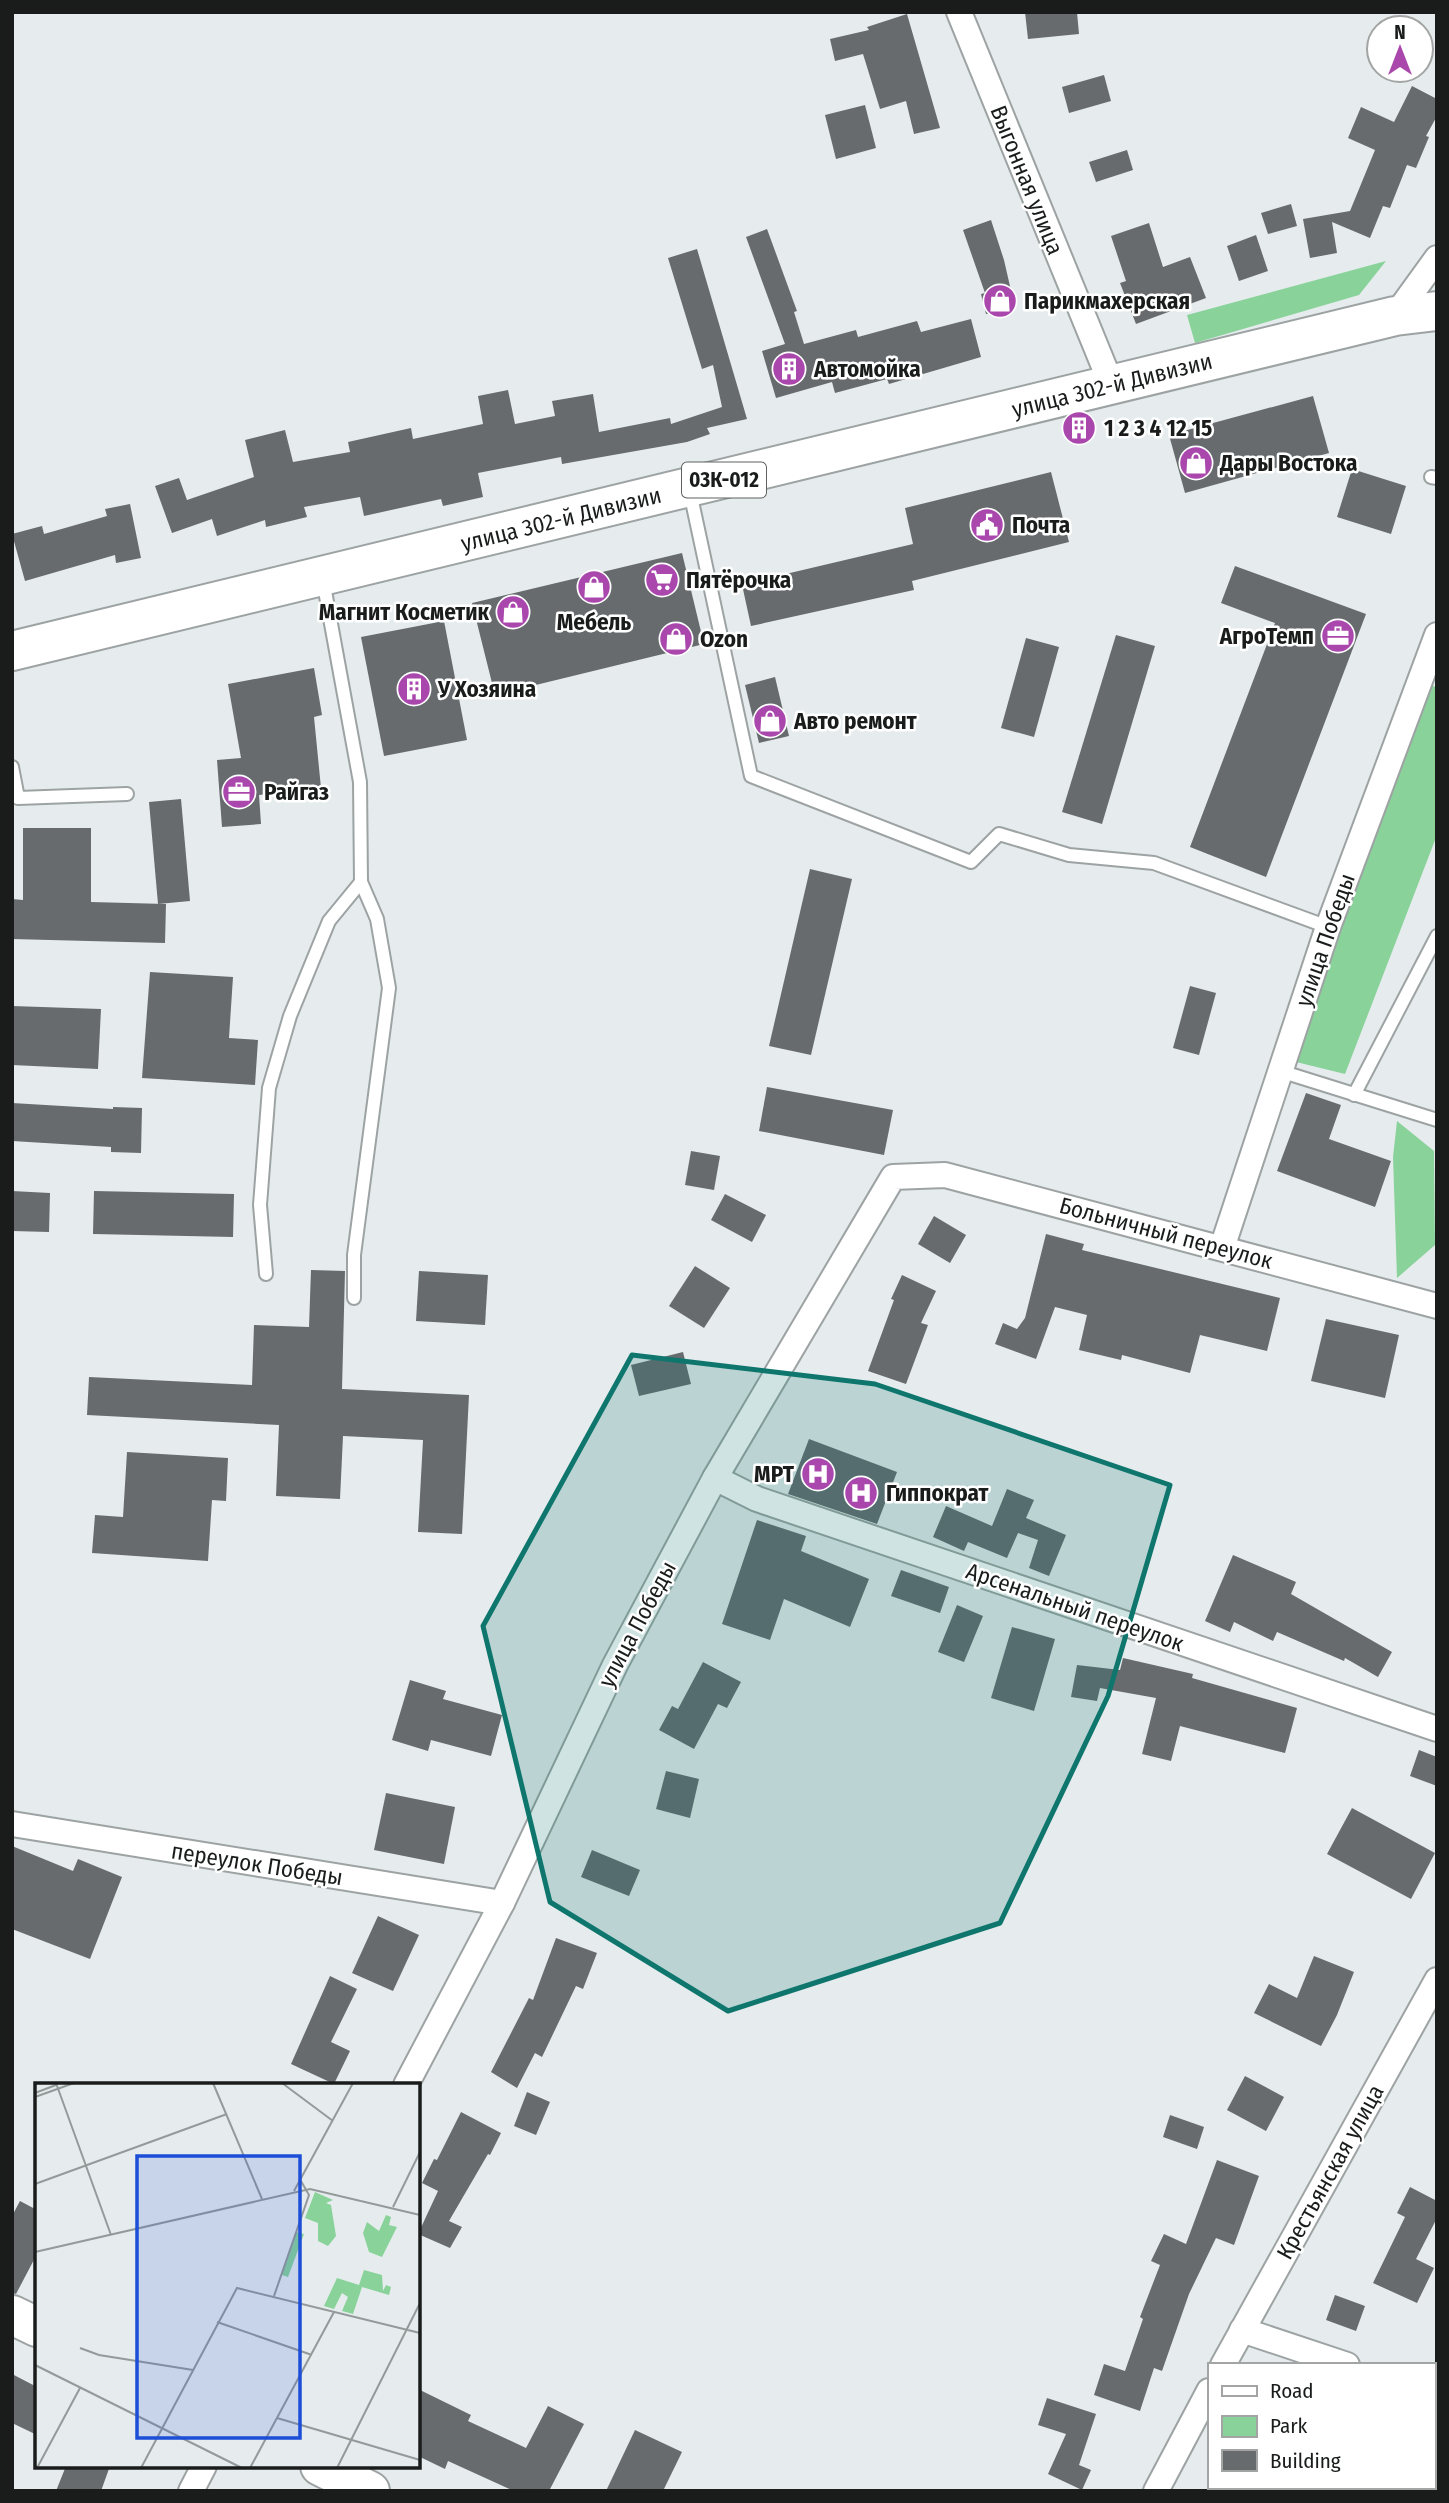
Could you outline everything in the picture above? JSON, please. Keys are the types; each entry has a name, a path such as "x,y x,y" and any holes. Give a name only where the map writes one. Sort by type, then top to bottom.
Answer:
{"main road":[{"name":"улица 302-й Дивизии","path":"12,651 1395,316 1437,311"},
{"path":"12,2315 35,2326"},
{"path":"324,2468 370,2491"}],"street":[{"name":"Выгонная улица","path":"959,12 1112,386"},
{"path":"1395,316 1437,258"},
{"name":"улица Победы","path":"1222,1248 1328,927 1437,635"},
{"name":"Больничный переулок","path":"893,1177 945,1175 1437,1306"},
{"name":"улица Победы","path":"407,2083 502,1903 615,1665 715,1478 893,1177"},
{"name":"Арсенальный переулок","path":"715,1478 757,1499 1437,1729"},
{"name":"переулок Победы","path":"12,1824 502,1903"},
{"name":"Крестьянская улица","path":"1224,2363 1437,1980"},
{"path":"1242,2330 1341,2363"},
{"path":"1156,2491 1208,2393"},
{"path":"191,2491 203,2468"}],"lane":[{"path":"690,488 751,776 971,862 999,834 1069,855 1154,863 1328,927"},
{"path":"322,576 360,782 360,882 377,919 390,988 354,1255 354,1298"},
{"path":"12,767 18,798 127,794"},
{"path":"265,1274 260,1205 269,1088 290,1016 329,920 360,882"},
{"path":"1354,1094 1437,936"},
{"path":"1280,1071 1437,1120"}],"highlighted area":[{"path":"632,1355 875,1384 1170,1485 1108,1696 1000,1923 728,2011 550,1902 483,1626"}],"green space":[{"path":"1386,261 1359,295 1195,343 1187,315"},
{"path":"1417,682 1437,687 1437,835 1345,1074 1292,1061"},
{"path":"1397,1121 1434,1151 1435,1245 1397,1278 1393,1157"}],"building":[{"path":"1025,12 1077,12 1079,34 1028,39"},
{"path":"907,14 940,128 914,134 906,101 880,109 863,54 835,61 830,39 869,30 867,27"},
{"path":"1104,75 1111,101 1069,113 1062,87"},
{"path":"1412,86 1437,99 1437,116 1426,136 1429,137 1416,168 1407,165 1390,208 1383,206 1370,238 1332,222 1337,253 1310,258 1303,219 1350,211 1375,150 1348,138 1361,107 1394,122"},
{"path":"865,105 876,148 836,159 825,115"},
{"path":"1127,150 1133,170 1096,182 1089,162"},
{"path":"1291,204 1297,226 1268,234 1261,213"},
{"path":"991,220 1015,308 986,314 981,294 985,293 963,230"},
{"path":"1149,223 1163,267 1190,257 1206,298 1136,324 1120,283 1126,281 1111,236"},
{"path":"767,229 797,311 794,312 804,344 856,330 858,337 917,321 921,332 971,319 981,357 889,384 887,379 835,393 832,382 776,398 762,351 785,344 746,237"},
{"path":"1256,235 1268,271 1239,281 1227,246"},
{"path":"697,249 747,419 707,428 710,434 687,442 562,464 561,457 478,473 483,497 443,506 441,499 364,516 360,497 304,507 307,517 266,527 265,520 217,536 212,519 172,533 155,486 179,478 187,500 254,477 245,440 285,430 293,462 350,452 348,442 411,428 413,439 483,424 478,396 508,390 515,424 555,416 552,401 593,394 599,432 670,418 671,424 722,407 713,365 702,369 668,258"},
{"path":"1313,396 1329,453 1185,493 1169,435"},
{"path":"1352,469 1406,486 1391,534 1337,517"},
{"path":"1051,472 1069,542 912,581 914,590 751,626 741,580 772,574 773,577 913,544 905,508"},
{"path":"130,504 141,558 116,563 115,555 25,581 12,534 42,526 44,534 107,516 105,509"},
{"path":"682,553 704,644 495,695 472,603"},
{"path":"1235,566 1366,614 1266,877 1190,847 1275,623 1221,603"},
{"name":"У Хозяина","path":"444,621 467,740 384,756 361,637"},
{"path":"1116,635 1155,646 1102,824 1062,812"},
{"path":"1026,638 1059,647 1034,737 1001,728"},
{"path":"314,668 322,715 314,717 321,788 259,795 261,824 222,827 217,760 241,758 228,684"},
{"path":"775,677 789,736 759,743 745,685"},
{"path":"181,799 190,901 158,904 149,802"},
{"path":"23,828 91,828 91,902 166,904 165,943 12,939 12,899 23,900"},
{"path":"810,869 852,879 811,1055 769,1046"},
{"path":"150,972 233,977 229,1038 258,1040 255,1085 142,1078"},
{"path":"1190,986 1216,993 1199,1055 1173,1048"},
{"path":"12,1006 101,1009 98,1069 12,1065"},
{"path":"767,1087 893,1110 884,1155 759,1131"},
{"path":"1306,1093 1341,1105 1329,1139 1391,1161 1375,1207 1277,1171"},
{"path":"12,1103 113,1109 142,1108 141,1153 111,1152 111,1147 12,1141"},
{"path":"691,1151 720,1156 714,1190 685,1185"},
{"path":"12,1191 50,1193 49,1232 12,1231"},
{"path":"94,1191 234,1194 233,1237 93,1234"},
{"path":"725,1194 766,1215 752,1242 711,1220"},
{"path":"934,1216 966,1235 950,1263 918,1244"},
{"path":"1046,1234 1084,1244 1082,1250 1280,1298 1267,1351 1200,1335 1190,1373 1122,1355 1121,1360 1079,1350 1087,1315 1055,1307 1036,1359 995,1344 1003,1323 1017,1329 1025,1318"},
{"path":"695,1266 730,1288 704,1328 669,1306"},
{"path":"311,1270 345,1271 342,1389 469,1395 462,1534 418,1532 423,1440 343,1436 340,1499 276,1496 279,1425 87,1415 89,1377 252,1385 254,1325 309,1327"},
{"path":"419,1271 488,1275 485,1325 416,1321"},
{"path":"902,1275 936,1291 921,1323 928,1325 906,1384 868,1371 894,1300 891,1299"},
{"path":"1326,1319 1399,1335 1385,1398 1311,1381"},
{"path":"683,1352 691,1384 639,1396 631,1365"},
{"path":"809,1439 897,1472 877,1524 788,1494"},
{"path":"127,1452 228,1458 226,1501 212,1500 208,1561 92,1553 95,1515 123,1517"},
{"path":"1007,1489 1034,1500 1026,1518 1066,1535 1049,1576 1029,1568 1038,1540 1018,1533 1007,1558 968,1542 964,1551 933,1537 946,1506 992,1526"},
{"path":"757,1520 806,1536 801,1551 869,1579 850,1627 784,1599 770,1640 722,1624"},
{"path":"1233,1555 1296,1582 1291,1594 1392,1652 1378,1677 1345,1658 1344,1661 1277,1632 1273,1641 1234,1622 1230,1632 1205,1621"},
{"path":"901,1570 949,1587 940,1613 891,1596"},
{"path":"957,1605 983,1616 964,1662 938,1652"},
{"path":"1012,1627 1055,1639 1034,1711 991,1698"},
{"path":"1123,1658 1193,1674 1192,1678 1297,1708 1285,1753 1180,1726 1171,1761 1142,1754 1156,1698 1100,1688 1097,1701 1071,1697 1077,1665 1120,1670"},
{"path":"703,1662 741,1682 727,1708 718,1704 694,1749 659,1730 672,1706 678,1709"},
{"path":"410,1680 446,1691 443,1699 502,1715 491,1756 431,1740 428,1751 392,1740"},
{"path":"1419,1750 1437,1757 1437,1786 1410,1776"},
{"path":"666,1771 699,1779 690,1818 656,1809"},
{"path":"386,1793 455,1807 444,1864 374,1850"},
{"path":"1352,1808 1435,1853 1411,1899 1327,1854"},
{"path":"12,1846 73,1871 78,1859 122,1877 90,1959 12,1929"},
{"path":"592,1850 640,1870 629,1896 581,1877"},
{"path":"378,1916 419,1935 393,1991 352,1973"},
{"path":"556,1938 597,1953 583,1989 576,1986 542,2057 535,2053 517,2088 491,2072 529,1998 533,2000"},
{"path":"1314,1956 1354,1972 1321,2046 1254,2013 1269,1984 1297,1998"},
{"path":"330,1976 357,1989 331,2042 350,2051 334,2083 291,2064"},
{"path":"1245,2076 1284,2097 1266,2131 1227,2110"},
{"path":"527,2092 550,2102 536,2135 514,2126"},
{"path":"461,2112 501,2133 449,2221 462,2227 450,2248 420,2235 438,2191 422,2183 434,2159 437,2160"},
{"path":"1170,2115 1204,2127 1197,2149 1163,2137"},
{"path":"1217,2160 1259,2176 1234,2245 1216,2238 1189,2294 1162,2371 1154,2368 1140,2411 1094,2395 1104,2364 1125,2371 1143,2319 1140,2317 1160,2265 1151,2261 1164,2234 1186,2244"},
{"path":"1410,2187 1437,2201 1437,2218 1416,2259 1434,2268 1417,2303 1373,2283 1405,2217 1397,2213"},
{"path":"20,2201 35,2209 35,2258 16,2294 12,2293 12,2216"},
{"path":"1335,2295 1365,2306 1356,2331 1326,2320"},
{"path":"12,2374 35,2386 35,2434 12,2423"},
{"path":"420,2390 471,2415 468,2421 526,2448 548,2406 584,2424 549,2491 514,2491 448,2461 445,2469 420,2457"},
{"path":"1047,2398 1096,2414 1079,2465 1091,2470 1082,2490 1048,2474 1066,2434 1038,2425"},
{"path":"635,2430 682,2452 663,2491 606,2491"},
{"path":"65,2468 109,2468 101,2491 56,2491"}],"place":[{"name":"Парикмахерская","path":"1000,301"},
{"name":"Автомойка","path":"789,369"},
{"name":"1 2 3 4 12 15","path":"1079,428"},
{"name":"Дары Востока","path":"1196,463"},
{"name":"Почта","path":"987,525"},
{"name":"Пятёрочка","path":"662,580"},
{"name":"Мебель","path":"594,587"},
{"name":"Магнит Косметик","path":"513,612"},
{"name":"АгроТемп","path":"1338,636"},
{"name":"Ozon","path":"676,639"},
{"name":"У Хозяина","path":"414,689"},
{"name":"Авто ремонт","path":"770,721"},
{"name":"Райгаз","path":"239,792"},
{"name":"МРТ","path":"818,1474"},
{"name":"Гиппократ","path":"861,1493"}]}
